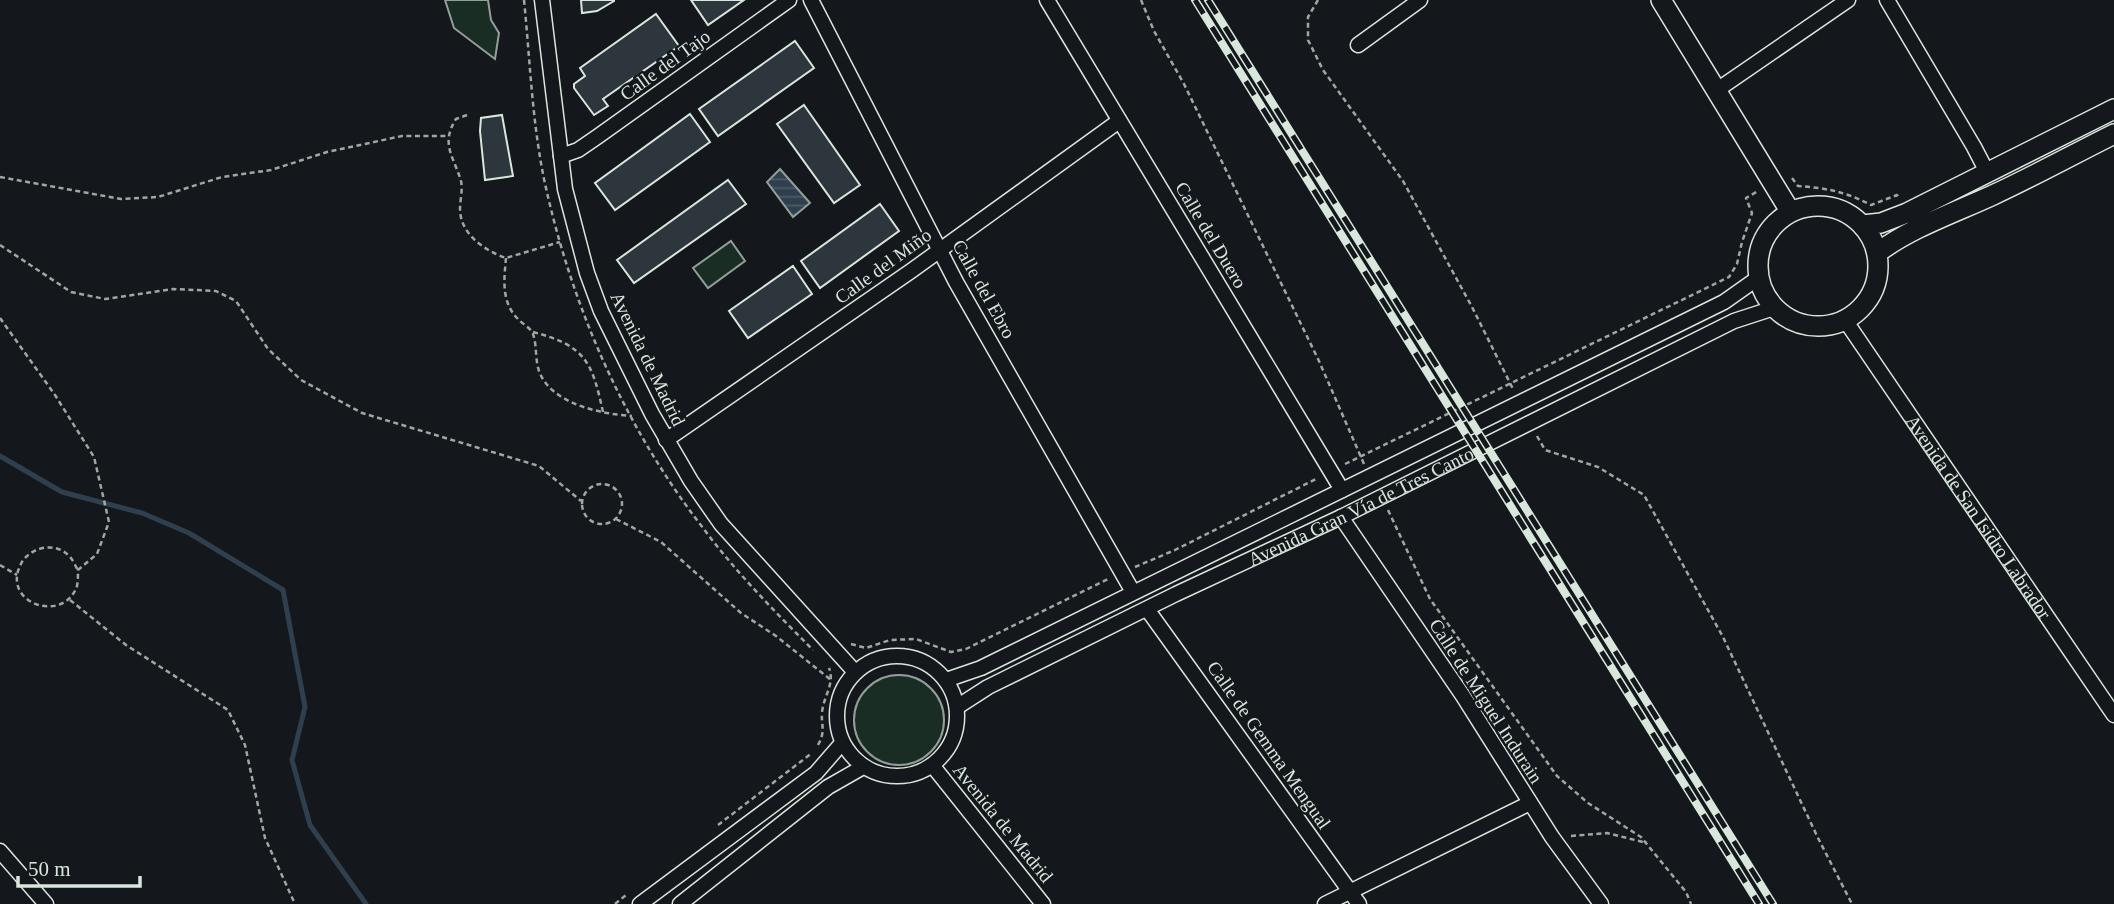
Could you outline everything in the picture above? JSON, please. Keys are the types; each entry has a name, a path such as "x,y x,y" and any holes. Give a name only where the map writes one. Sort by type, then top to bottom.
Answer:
{"street":[{"name":"Avenida de Madrid","path":"542,0 565,189 587,273 601,311 652,414 691,481 722,524 855,672"},
{"name":"Calle del Tajo","path":"561,156 578,150 597,138 789,0"},
{"name":"Calle del Ebro","path":"811,0 939,249 1133,592"},
{"name":"Calle del Duero","path":"1046,0 1342,490"},
{"path":"1358,45 1420,0"},
{"path":"1661,0 1790,211"},
{"path":"1717,90 1848,0"},
{"path":"1887,0 1987,172"},
{"path":"1863,225 1881,223 1906,214 2114,108"},
{"name":"Calle del Miño","path":"666,440 911,271 1119,121"},
{"path":"1877,253 1916,230 2114,134"},
{"path":"1810,205 1829,206 1848,213 1863,225 1877,253 1878,273 1872,292 1861,308 1845,320 1826,326 1807,326 1789,320 1774,308 1764,294 1758,278 1757,258 1763,239 1774,223 1790,211 1810,205"},
{"name":"Avenida Gran Vía de Tres Cantos","path":"946,680 981,668 1519,404 1724,302 1758,278"},
{"name":"Avenida Gran Vía de Tres Cantos","path":"957,707 988,687 1341,517 1734,321 1774,308"},
{"name":"Avenida de San Isidro Labrador","path":"1845,320 2114,715"},
{"name":"Calle de Miguel Indurain","path":"1341,517 1463,696 1552,837 1601,904"},
{"name":"Calle de Gemma Mengual","path":"1147,609 1354,898"},
{"path":"900,655 918,659 933,667 946,680 957,707 957,724 953,740 932,765 915,774 897,777 879,774 863,767 851,756 842,743 836,708 841,691 855,672 882,657 900,655"},
{"path":"640,904 816,773 842,743"},
{"name":"Avenida de Madrid","path":"932,765 1043,904"},
{"path":"680,904 828,787 863,767"},
{"path":"1325,904 1354,898 1530,803"},
{"path":"1,853 46,904"}],"path":[{"path":"524,0 530,83 544,177 564,260 591,334 631,416 668,480 703,530 831,669 832,681 822,710 823,736 815,751 715,827"},
{"path":"1318,0 1308,17 1308,40 1323,70 1403,181 1472,307 1519,404"},
{"path":"467,115 456,119 448,136 448,146 462,184 461,218 466,229 483,247 506,258 560,242"},
{"path":"0,177 121,199 158,197 222,177 271,170 327,152 402,136 448,136"},
{"path":"825,663 833,648 848,643 866,648 890,640 916,639 951,652 966,649 1175,550 1330,471 1729,277 1737,264 1752,212 1746,198 1788,173 1798,186 1827,188 1850,194 1871,205 1897,195 1906,214"},
{"path":"0,245 71,292 105,299 173,289 216,291 236,301 268,349 301,380 362,413 539,466 581,501"},
{"path":"506,258 504,287 507,304 512,313 533,332 558,339 582,355 597,384 603,412"},
{"path":"0,318 55,395 94,457 109,522 97,554 78,570"},
{"path":"533,332 540,373 554,392 603,412 631,416 652,414"},
{"path":"1530,424 1545,450 1598,467 1644,495 1723,637 1852,904"},
{"path":"599,483 611,485 621,495 622,507 616,519 607,524 597,524 588,519 581,501 587,489 599,483"},
{"path":"616,519 661,542 741,613 776,636 832,681"},
{"path":"54,547 69,555 78,570 77,585 69,599 53,607 35,605 21,593 17,575 23,559 36,548 54,547"},
{"path":"0,565 17,575"},
{"path":"69,599 126,645 228,710 245,745 265,838 295,904"},
{"path":"1552,837 1607,833 1647,844"},
{"path":"615,904 626,895"}],"green space":[{"path":"445,0 488,0 491,20 499,33 495,59 454,28"},
{"path":"731,241 745,261 708,288 693,268"},
{"path":"899,675 916,678 931,688 941,703 944,720 941,737 931,752 916,762 899,765 882,762 867,752 857,737 854,720 857,703 867,688 882,678"}],"water":[{"path":"780,169 810,203 793,217 767,182"}],"building":[{"path":"581,0 614,1 597,11 582,13"},
{"path":"691,0 744,0 708,25"},
{"path":"656,14 679,46 603,99 608,106 594,115 574,88 574,84 585,76 580,68"},
{"path":"795,41 814,68 718,136 699,109"},
{"path":"804,105 860,185 834,203 777,124"},
{"path":"690,114 710,142 615,210 595,183"},
{"path":"502,115 513,176 485,180 481,118"},
{"path":"728,180 746,204 634,283 617,260"},
{"path":"880,204 899,231 820,288 801,261"},
{"path":"793,266 812,294 748,338 729,311"}],"waterway":[{"path":"0,456 62,492 142,513 189,533 283,590 305,707 292,760 310,825 366,904"}],"railway":[{"path":"1195,0 1759,904"},
{"path":"1208,0 1773,904"}]}
